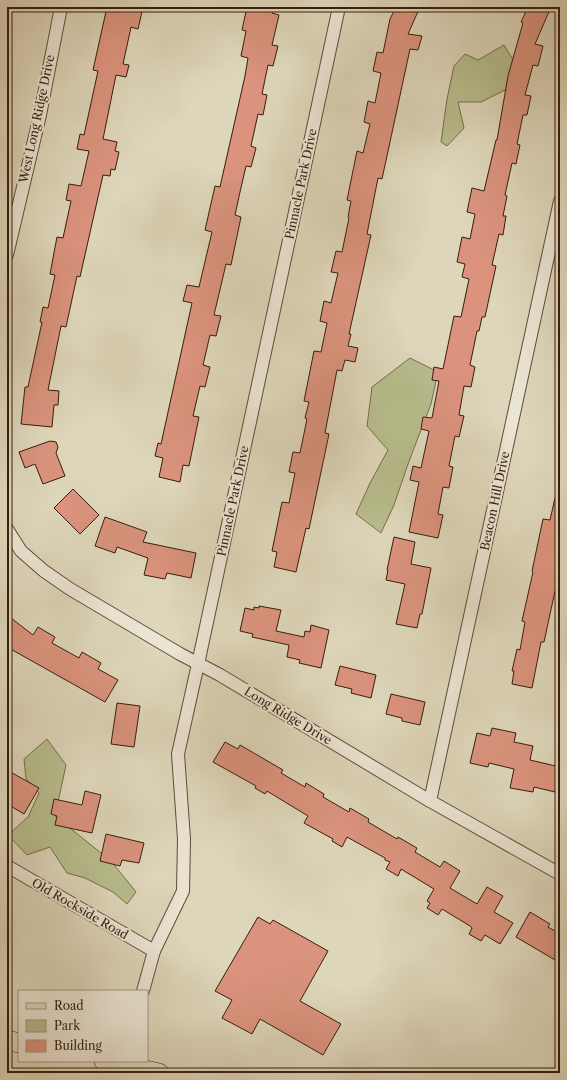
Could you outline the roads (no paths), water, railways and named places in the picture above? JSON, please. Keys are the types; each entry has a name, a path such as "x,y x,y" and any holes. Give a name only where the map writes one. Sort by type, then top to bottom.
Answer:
{"main road":[{"path":"7,1040 18,1043"},
{"path":"107,1062 126,1068 159,1073"}],"street":[{"name":"West Long Ridge Drive","path":"7,255 40,115 61,7"},
{"name":"Pinnacle Park Drive","path":"143,990 154,951 183,891 184,839 178,754 339,7"},
{"name":"Beacon Hill Drive","path":"430,801 560,201"},
{"name":"Long Ridge Drive","path":"7,529 21,551 44,571 70,589 430,801 560,874"},
{"name":"Old Rockside Road","path":"7,866 154,951"}]}
